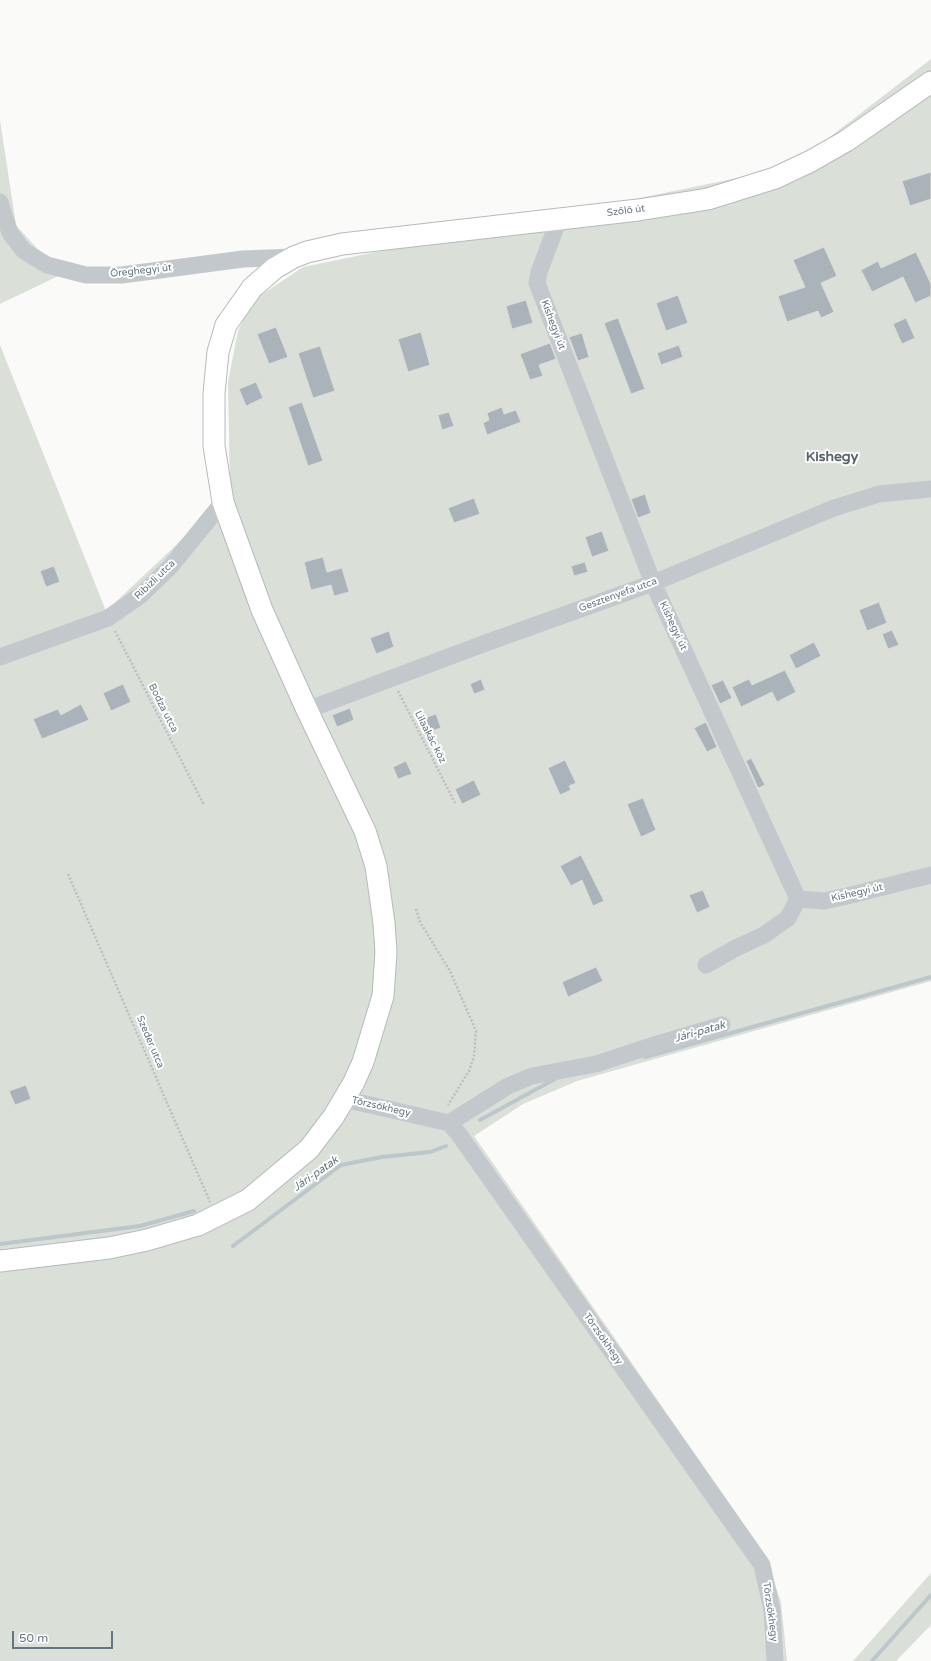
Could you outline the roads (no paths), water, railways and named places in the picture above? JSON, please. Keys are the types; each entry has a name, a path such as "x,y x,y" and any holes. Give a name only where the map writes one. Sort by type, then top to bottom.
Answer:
{"main road":[{"name":"Szőlő út","path":"0,1261 109,1248 175,1232 217,1217 248,1200 292,1165 323,1131 344,1099 363,1062 383,996 386,952 384,923 376,866 365,831 307,710 262,610 223,502 214,446 214,393 218,352 222,336 234,311 252,288 275,268 294,257 307,252 342,244 638,210 708,199 775,178 811,161 846,141 931,82"}],"street":[{"name":"Öreghegyi út","path":"0,202 10,233 24,251 47,265 86,275 122,275 243,259 294,257"},
{"name":"Kishegyi út","path":"559,219 539,272 538,283 653,583 798,899 824,901 842,898 931,875"},
{"name":"Gesztenyefa utca","path":"307,710 653,583 834,508 879,494 931,489"},
{"name":"Ribizli utca","path":"0,657 108,618 141,595 171,566 223,502"},
{"path":"706,965 736,948 764,935 788,918 798,899"},
{"path":"443,1122 508,1086 532,1076 596,1064 722,1025"},
{"name":"Törzsökhegy","path":"344,1099 443,1122 458,1133 762,1565 772,1610 775,1661"}],"waterway":[{"name":"Jári-patak","path":"645,1057 931,977"},
{"name":"Jári-patak","path":"480,1120 555,1079"},
{"name":"Jári-patak","path":"233,1246 341,1165 382,1157 430,1152 446,1146"},
{"name":"Jári-patak","path":"0,1244 140,1226 194,1211"},
{"path":"872,1661 931,1595"}],"district":[{"name":"Kishegy","path":"832,457"}]}
